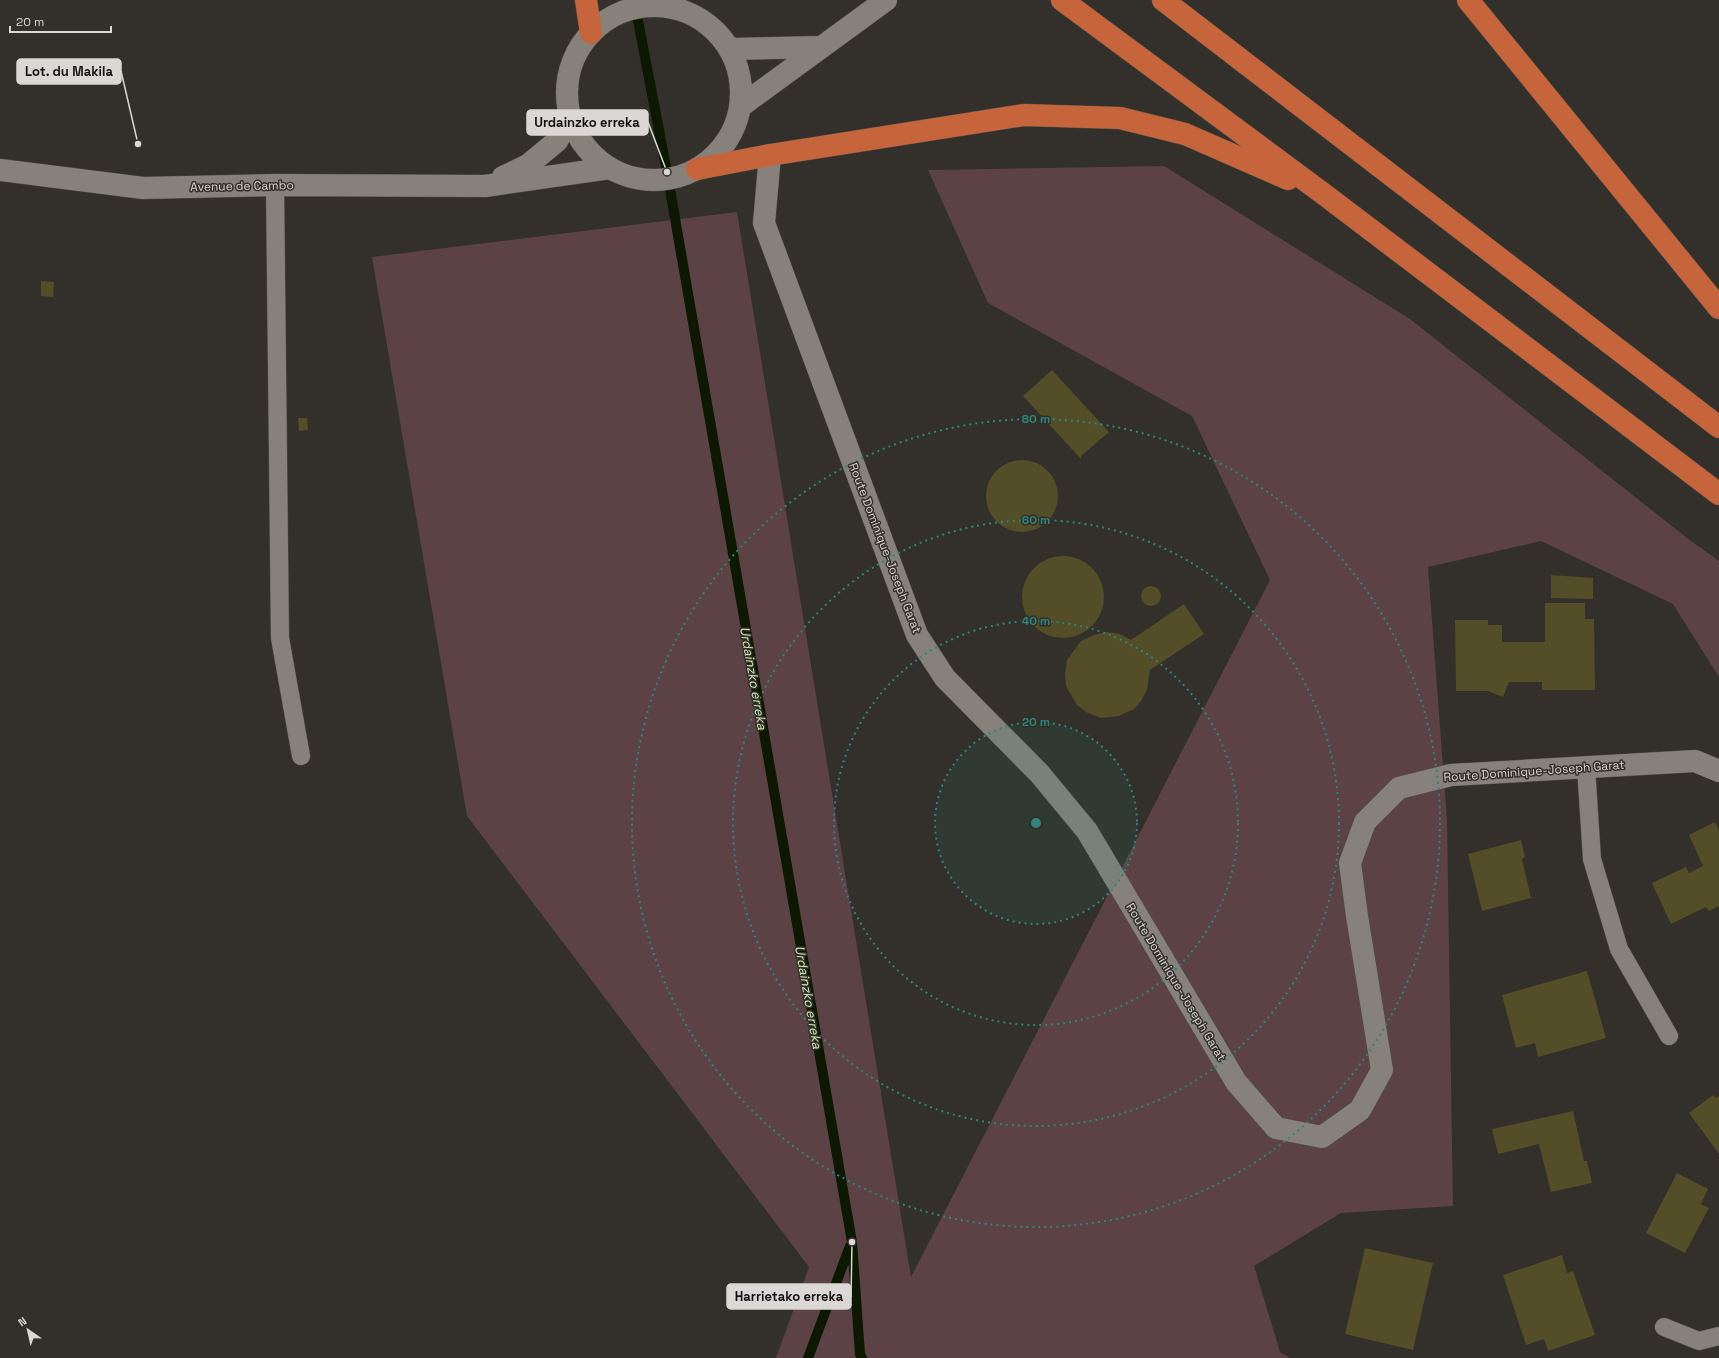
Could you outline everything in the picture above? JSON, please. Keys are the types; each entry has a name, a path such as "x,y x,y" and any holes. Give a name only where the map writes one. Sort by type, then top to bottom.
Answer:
{"highway":[{"path":"586,0 591,32"},
{"path":"1163,0 1719,426"},
{"path":"1468,0 1719,308"},
{"path":"1069,5 1321,192 1719,494"},
{"path":"689,172 770,155 1024,115 1120,118 1185,134 1321,192"}],"street":[{"path":"741,106 886,0"},
{"path":"657,5 681,9 707,23 731,49 741,78 741,106 730,136 721,149 689,172 649,180 630,178 610,168 595,157 580,139 570,117 567,101 568,71 574,57 591,32 618,13 657,5"},
{"path":"731,49 822,47"},
{"name":"Avenue de Cambo","path":"485,186 528,166 557,140 570,117"},
{"name":"Route Dominique-Joseph Garat","path":"770,155 764,223 917,635 945,678 1039,773 1087,831 1236,1082 1276,1128 1322,1137 1360,1110 1382,1070 1350,863 1365,822 1399,788 1451,775 1695,760 1719,771"},
{"name":"Avenue de Cambo","path":"0,170 143,188 275,185 485,186 610,168"}],"lane":[{"path":"275,185 280,638 301,756"},
{"path":"1586,767 1592,859 1619,949 1669,1036"},
{"path":"1664,1327 1699,1341 1719,1336"}],"shaded area":[{"path":"1164,166 1410,319 1687,538 1719,561 1719,677 1673,604 1541,541 1428,567 1447,820 1453,1206 1341,1213 1254,1266 1280,1352 1290,1358 776,1358 809,1267 467,816 372,257 737,212 911,1277 1270,580 1192,416 988,303 928,170"}],"building":[{"path":"41,281 54,282 53,297 41,296"},
{"path":"1052,370 1109,432 1081,456 1081,459 1023,396"},
{"path":"298,418 307,418 308,430 299,431"},
{"path":"1022,460 1036,463 1048,470 1055,482 1058,496 1055,510 1048,522 1036,529 1022,532 1008,529 996,522 989,510 986,496 989,482 996,470 1008,463"},
{"path":"1063,556 1079,559 1092,568 1101,581 1104,597 1101,613 1092,626 1079,635 1063,638 1047,635 1034,626 1025,613 1022,597 1025,581 1034,568 1047,559"},
{"path":"1551,575 1593,578 1593,599 1551,598"},
{"path":"1151,586 1158,589 1161,596 1158,603 1151,606 1144,603 1141,596 1144,589"},
{"path":"1545,603 1585,603 1585,619 1594,619 1595,690 1542,690 1542,682 1509,682 1503,697 1488,691 1456,691 1455,620 1488,620 1488,625 1502,625 1502,642 1545,642"},
{"path":"1184,604 1204,634 1150,670 1147,690 1141,701 1134,709 1119,716 1101,718 1086,712 1077,705 1066,686 1065,674 1067,660 1081,641 1094,635 1107,632 1120,634 1131,640"},
{"path":"1715,822 1719,830 1719,906 1709,911 1706,907 1671,924 1652,883 1686,867 1689,873 1703,866 1689,835"},
{"path":"1521,840 1525,857 1522,859 1531,898 1482,911 1468,854"},
{"path":"1587,971 1606,1038 1538,1057 1535,1043 1516,1048 1502,995"},
{"path":"1713,1095 1716,1098 1719,1096 1719,1154 1689,1113"},
{"path":"1573,1111 1584,1161 1587,1161 1592,1183 1551,1192 1539,1144 1498,1154 1492,1129"},
{"path":"1677,1173 1708,1189 1701,1204 1709,1208 1685,1253 1646,1233"},
{"path":"1365,1248 1433,1263 1413,1350 1345,1334"},
{"path":"1562,1255 1567,1273 1573,1271 1595,1335 1548,1351 1544,1339 1526,1345 1503,1275"}],"waterway":[{"name":"Urdainzko erreka","path":"634,0 667,172 852,1242 860,1354 862,1358"},
{"path":"808,1358 850,1246"}],"place":[{"name":"Lot. du Makila","path":"138,144"},
{"name":"Urdainzko erreka","path":"667,172"},
{"name":"Harrietako erreka","path":"852,1242"}]}
